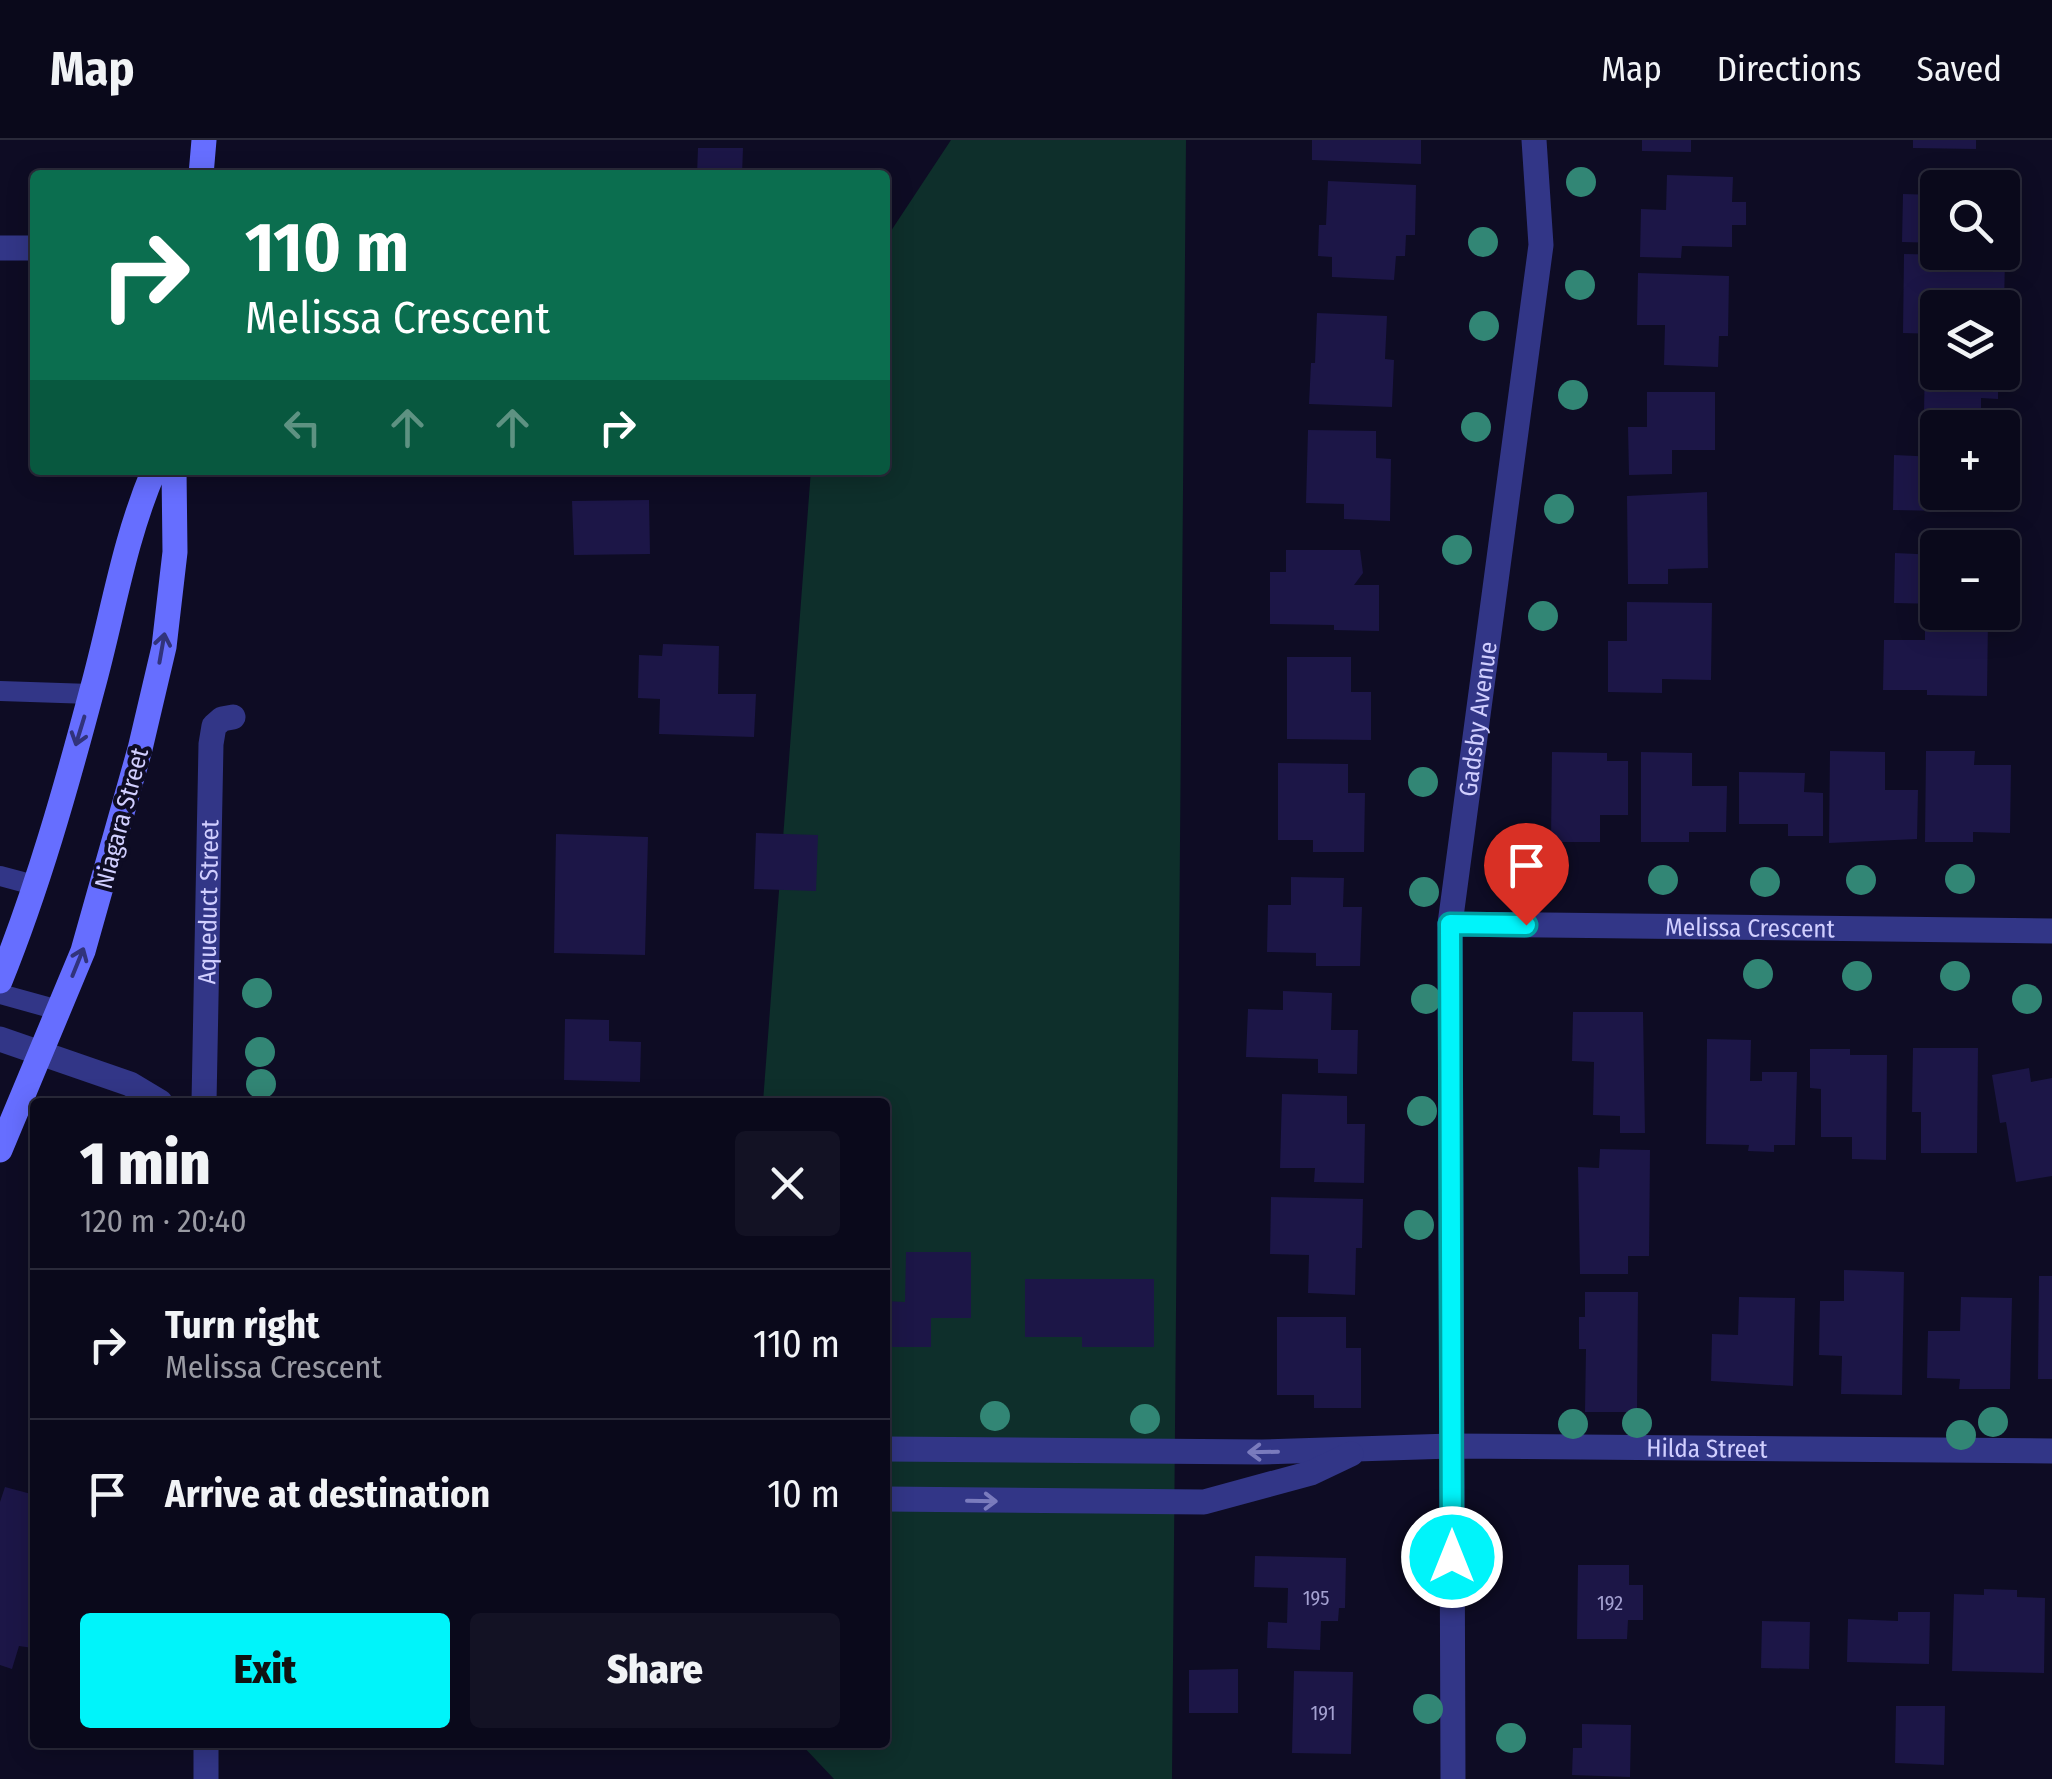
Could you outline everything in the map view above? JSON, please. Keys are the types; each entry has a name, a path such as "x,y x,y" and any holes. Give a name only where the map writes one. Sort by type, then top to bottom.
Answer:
{"main road":[{"path":"201,170 204,140"},
{"path":"0,981 21,929 91,694 128,535 152,475"},
{"name":"Niagara Street","path":"0,1150 83,951 113,851 164,647 175,552 174,475"}],"street":[{"name":"Gadsby Avenue","path":"1454,1779 1450,924 1542,245 1534,140"},
{"path":"0,248 30,248"},
{"name":"Aqueduct Street","path":"204,1098 212,732 217,722 233,716"},
{"name":"Melissa Crescent","path":"1450,924 2052,931"},
{"path":"0,1039 130,1084 153,1098"},
{"name":"Hilda Street","path":"890,1449 1262,1452 1451,1446 2052,1451"},
{"name":"Hilda Street","path":"890,1499 1204,1502 1311,1473 1360,1450"},
{"path":"206,1748 206,1779"}],"lane":[{"path":"0,690 91,694"},
{"path":"0,876 34,885"},
{"path":"0,994 58,1010"}],"green space":[{"path":"951,140 1186,140 1172,1779 834,1779 805,1748 890,1748 890,1098 763,1098 811,475 890,475 890,232"}],"building":[{"path":"1312,140 1421,140 1421,164 1312,160"},
{"path":"1642,140 1691,140 1691,152 1642,151"},
{"path":"1913,140 1976,140 1976,149 1913,148"},
{"path":"698,148 743,148 742,170 697,170"},
{"path":"1956,168 2002,169 2002,170"},
{"path":"1667,175 1733,177 1732,202 1746,202 1746,225 1732,225 1732,247 1682,246 1681,258 1640,257 1641,209 1666,210"},
{"path":"1328,181 1416,185 1415,235 1406,235 1405,256 1396,256 1394,280 1332,277 1332,257 1318,256 1319,225 1326,225"},
{"path":"1903,194 1920,194 1920,242 1902,242"},
{"path":"1904,254 1920,254 1920,270 2005,270 2004,290 1920,290 1920,333 1903,333"},
{"path":"1638,273 1729,276 1728,336 1719,336 1718,367 1664,365 1665,325 1637,325"},
{"path":"1317,313 1387,316 1385,359 1394,360 1392,407 1309,404"},
{"path":"1924,390 1998,390 1998,399 1981,398 1981,410 1924,410"},
{"path":"1647,392 1715,392 1715,450 1672,450 1672,474 1629,475 1628,427 1647,427"},
{"path":"1308,430 1376,431 1376,458 1391,459 1390,521 1344,519 1344,504 1306,503"},
{"path":"1894,455 1920,456 1920,510 1999,512 1893,510"},
{"path":"1707,492 1708,568 1668,569 1668,584 1628,584 1627,496"},
{"path":"649,500 650,554 574,555 572,501"},
{"path":"1947,528 1995,529 1995,530"},
{"path":"1286,550 1360,550 1363,573 1354,585 1379,585 1379,631 1334,630 1334,625 1270,624 1270,572 1286,572"},
{"path":"1895,553 1920,554 1920,604 1894,603"},
{"path":"1627,602 1712,603 1711,680 1662,679 1662,693 1608,692 1608,641 1627,641"},
{"path":"1925,630 1988,630 1987,696 1883,690 1884,640 1925,640"},
{"path":"663,644 719,646 718,694 756,694 754,737 659,734 660,699 638,698 639,655 662,656"},
{"path":"1287,657 1351,657 1351,692 1371,692 1371,740 1287,739"},
{"path":"1830,751 1885,752 1885,790 1918,790 1917,839 1829,843"},
{"path":"1926,751 1975,751 1974,765 2011,765 2010,833 1973,832 1973,842 1925,842"},
{"path":"1552,752 1607,753 1607,761 1628,761 1628,815 1600,815 1600,842 1551,842"},
{"path":"1641,752 1692,753 1692,786 1727,786 1726,832 1689,832 1689,842 1641,842"},
{"path":"1278,763 1348,764 1348,793 1365,793 1364,852 1313,852 1313,840 1278,840"},
{"path":"1739,772 1805,773 1804,792 1823,793 1823,836 1788,836 1788,824 1739,824"},
{"path":"756,833 818,835 816,891 754,889"},
{"path":"556,834 648,837 645,955 554,953"},
{"path":"1291,877 1344,878 1343,907 1362,907 1360,966 1316,966 1316,953 1267,952 1268,905 1291,905"},
{"path":"1283,991 1332,993 1331,1030 1358,1030 1357,1074 1318,1073 1318,1059 1246,1057 1248,1009 1283,1010"},
{"path":"1573,1012 1643,1012 1645,1133 1620,1133 1620,1116 1593,1115 1594,1062 1572,1061"},
{"path":"565,1019 609,1020 609,1041 641,1042 640,1082 564,1080"},
{"path":"1707,1039 1751,1040 1750,1081 1762,1081 1762,1072 1797,1072 1795,1145 1774,1145 1774,1152 1748,1151 1749,1145 1706,1144"},
{"path":"1913,1048 1978,1048 1977,1153 1921,1153 1921,1112 1912,1112"},
{"path":"1810,1049 1850,1049 1850,1055 1887,1055 1886,1160 1852,1159 1852,1137 1821,1137 1821,1089 1810,1088"},
{"path":"2029,1068 2031,1082 2052,1078 2052,1176 2016,1182 2006,1122 2000,1123 1992,1075"},
{"path":"1282,1094 1347,1096 1347,1124 1365,1124 1364,1183 1314,1182 1315,1168 1280,1168"},
{"path":"1600,1149 1650,1150 1649,1256 1628,1256 1628,1274 1580,1274 1578,1167 1599,1168"},
{"path":"1271,1197 1363,1199 1362,1248 1356,1248 1355,1295 1308,1293 1309,1255 1270,1254"},
{"path":"906,1252 971,1252 971,1318 931,1318 931,1347 890,1347 890,1301 905,1302"},
{"path":"1844,1270 1904,1272 1902,1395 1841,1394 1842,1356 1819,1355 1820,1301 1844,1301"},
{"path":"2039,1276 2052,1276 2052,1379 2038,1379"},
{"path":"1025,1279 1154,1279 1154,1347 1082,1347 1082,1337 1025,1337"},
{"path":"1585,1292 1638,1292 1637,1412 1585,1412 1586,1349 1579,1349 1579,1317 1585,1317"},
{"path":"1739,1297 1795,1298 1793,1386 1711,1381 1712,1334 1738,1335"},
{"path":"1961,1297 2012,1298 2010,1389 1959,1389 1960,1379 1927,1378 1928,1331 1960,1331"},
{"path":"1277,1317 1346,1317 1346,1348 1361,1348 1361,1408 1314,1408 1314,1395 1277,1395"},
{"path":"5,1487 30,1494 30,1648 19,1646 12,1669 0,1665 0,1502"},
{"path":"1255,1556 1346,1558 1345,1608 1339,1608 1338,1621 1321,1621 1320,1650 1267,1648 1268,1622 1287,1623 1288,1588 1254,1587"},
{"path":"1578,1565 1629,1565 1629,1585 1643,1585 1643,1620 1628,1620 1627,1639 1577,1639"},
{"path":"1984,1589 2017,1590 2017,1597 2045,1598 2044,1673 1952,1671 1954,1594 1984,1595"},
{"path":"1898,1612 1930,1612 1929,1664 1847,1662 1848,1619 1898,1621"},
{"path":"1762,1621 1810,1622 1809,1669 1761,1668"},
{"path":"1238,1669 1238,1713 1189,1713 1189,1670"},
{"path":"1294,1671 1353,1672 1351,1754 1292,1753"},
{"path":"1896,1706 1945,1706 1944,1765 1895,1763"},
{"path":"1582,1724 1631,1725 1630,1777 1572,1775 1573,1748 1582,1748"}],"route":[{"path":"1452,1557 1450,924 1526,925"}]}
